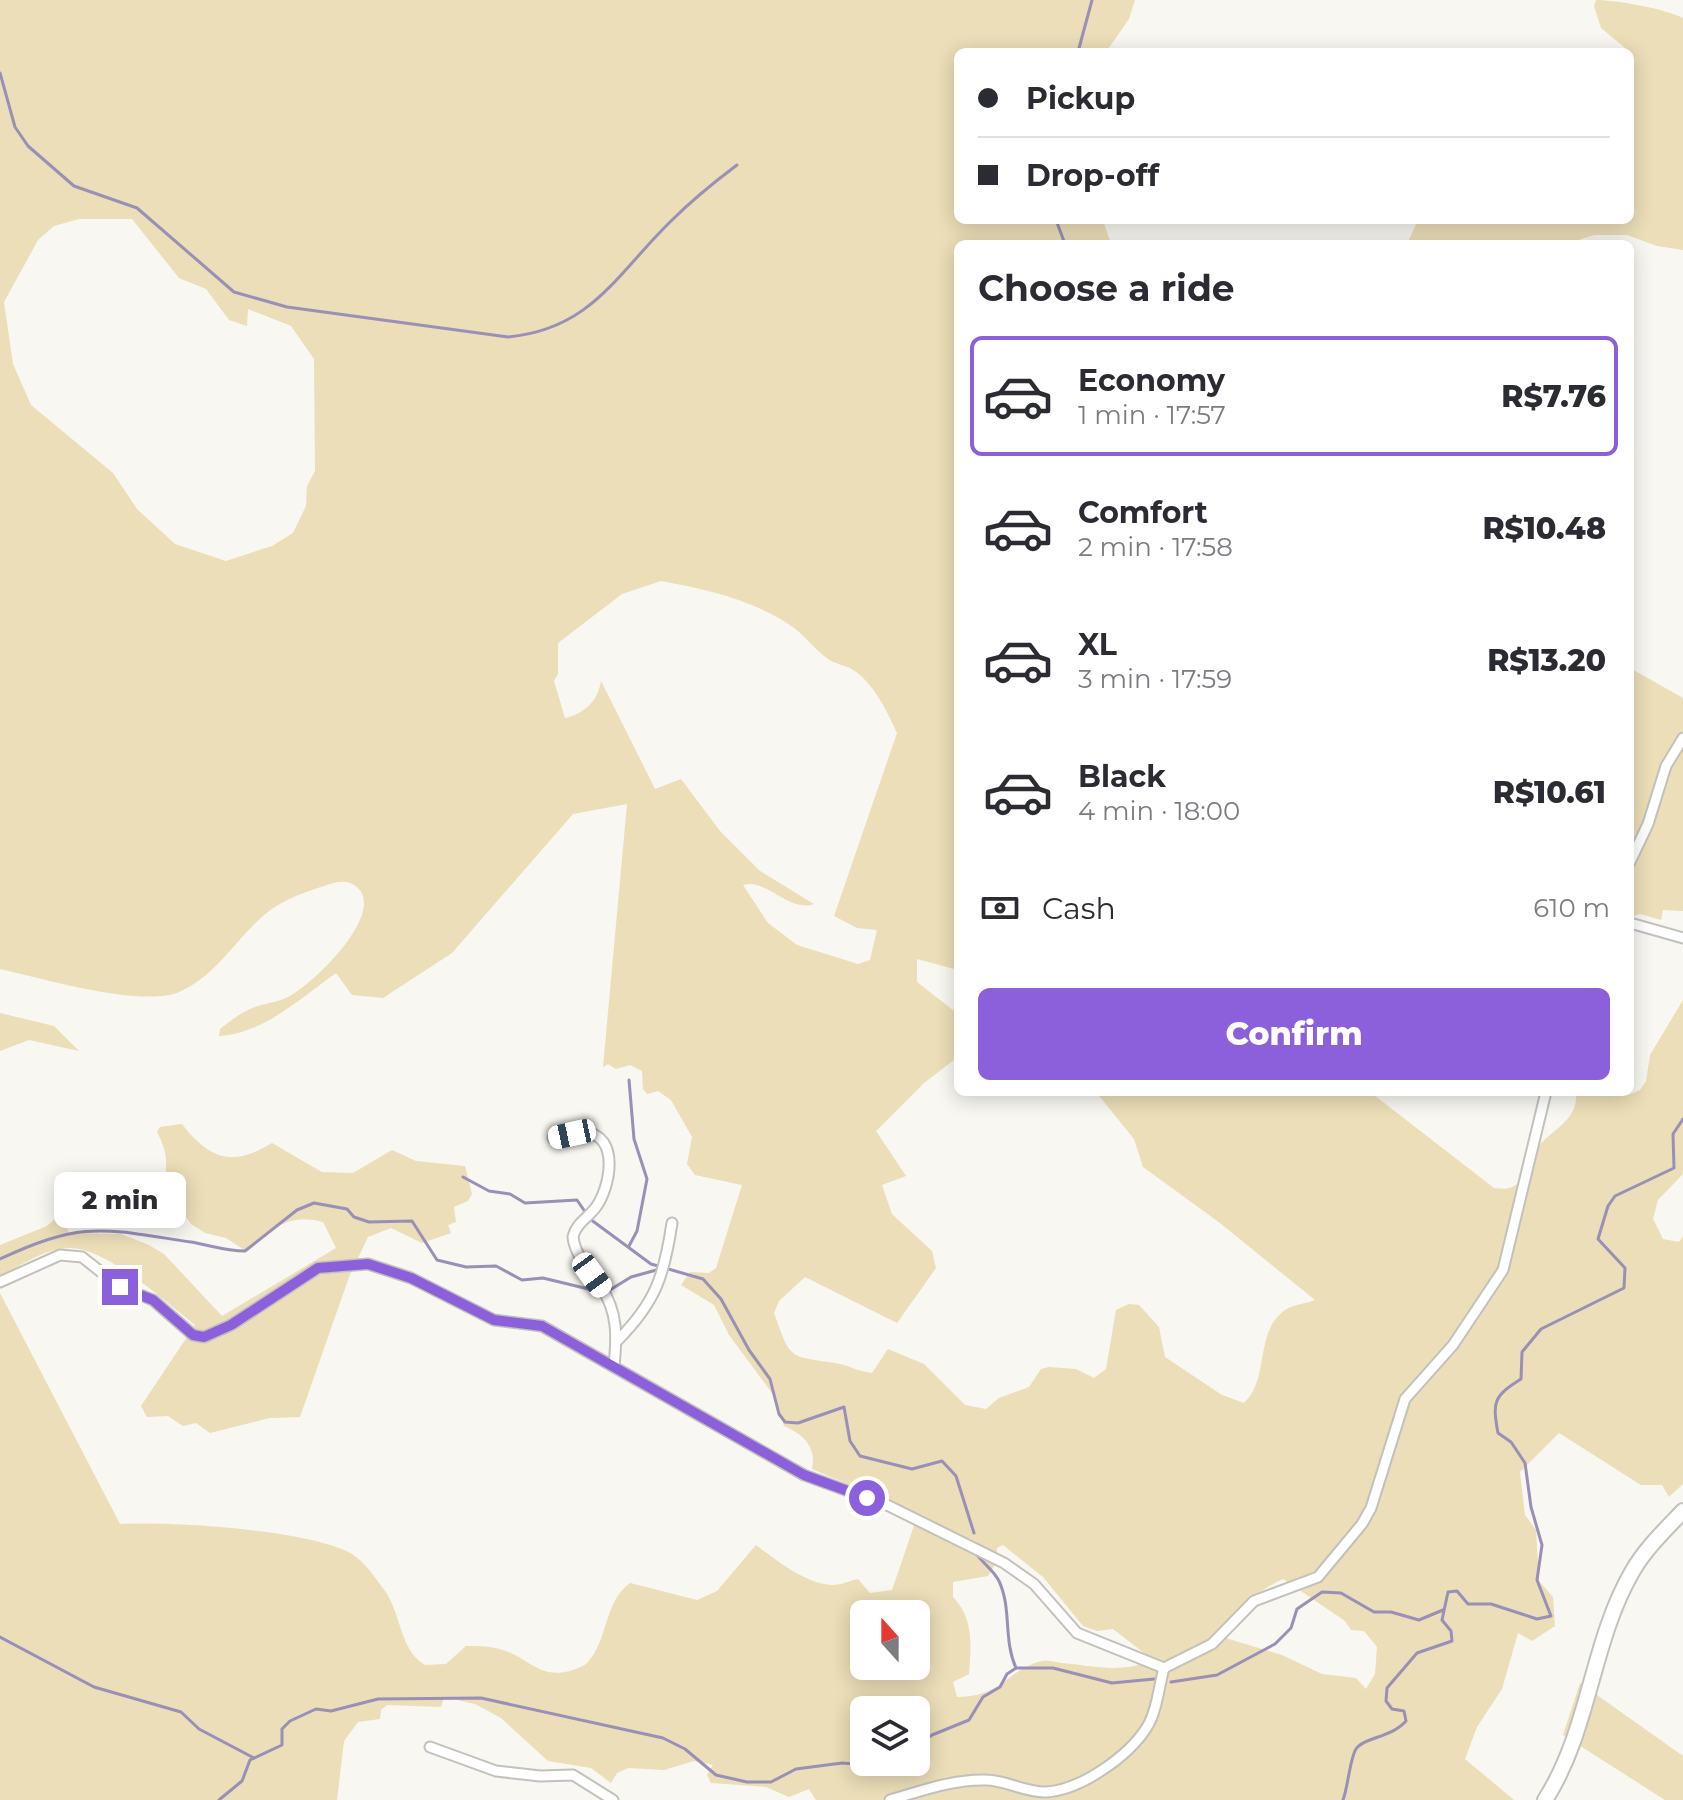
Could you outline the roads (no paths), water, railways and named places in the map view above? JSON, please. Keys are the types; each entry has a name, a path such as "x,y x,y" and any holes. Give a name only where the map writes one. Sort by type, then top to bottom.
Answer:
{"main road":[{"path":"1545,1800 1561,1773 1580,1723 1622,1591 1645,1554 1683,1511"}],"street":[{"path":"1634,854 1648,824 1666,766 1683,738"},
{"path":"1634,924 1682,938"},
{"path":"0,1282 60,1255 82,1257 120,1287 153,1300 193,1335 204,1337 231,1325 318,1268 368,1264 411,1278 494,1320 542,1326 804,1475 889,1506 1004,1563 1034,1584 1077,1633 1164,1668 1212,1644 1254,1601 1318,1577 1362,1524 1371,1508 1405,1399 1453,1345 1503,1270 1545,1096"},
{"path":"553,1138 586,1132 601,1141 608,1151 608,1177 600,1200 579,1224 573,1237 580,1256 610,1303 617,1341 614,1366"},
{"path":"617,1341 653,1298 661,1280 672,1223"},
{"path":"890,1800 966,1781 1002,1782 1041,1792 1079,1782 1114,1759 1142,1733 1151,1719 1164,1668"},
{"path":"430,1747 496,1771 540,1776 573,1775 613,1800"}],"waterway":[{"path":"1079,48 1092,0"},
{"path":"0,73 15,127 28,146 74,186 137,208 234,292 287,307 508,337 537,332 581,311 617,280 678,214 737,165"},
{"path":"1058,224 1064,240"},
{"path":"629,1080 634,1139 647,1179 637,1231 629,1246"},
{"path":"1343,1800 1356,1749 1406,1721 1404,1711 1392,1709 1386,1701 1387,1688 1417,1653 1452,1641 1451,1631 1442,1620 1448,1592 1457,1591 1468,1604 1491,1604 1537,1619 1551,1616 1537,1580 1542,1545 1531,1507 1525,1463 1511,1442 1498,1433 1497,1400 1521,1379 1522,1352 1541,1329 1624,1288 1625,1268 1598,1239 1608,1206 1615,1196 1674,1168 1673,1134 1683,1119"},
{"path":"463,1177 489,1191 510,1194 525,1203 577,1200 590,1219 651,1264 703,1279 721,1299 749,1350 770,1379 779,1414 785,1422 798,1423 844,1407 850,1441 860,1456 912,1469 942,1461 956,1476 974,1533"},
{"path":"0,1259 53,1238 94,1231 114,1231 245,1251 297,1210 314,1203 347,1209 354,1217 369,1222 412,1221 437,1260 466,1267 496,1266 522,1280 543,1278 605,1293 631,1277 660,1269"},
{"path":"975,1552 997,1577 1003,1592 1016,1668"},
{"path":"1171,1682 1217,1675 1275,1644 1291,1628 1297,1609 1322,1592 1341,1593 1374,1612 1391,1612 1419,1620 1443,1610"},
{"path":"0,1637 94,1687 181,1712 199,1729 254,1758"},
{"path":"930,1736 969,1720 983,1697 1000,1687 1007,1674 1016,1668 1053,1668 1112,1683 1154,1679"},
{"path":"219,1800 242,1781 250,1760 282,1745 282,1729 290,1721 316,1709 331,1711 378,1699 481,1698 663,1738 685,1749 716,1775 747,1782 771,1782 796,1769 850,1764"}]}
